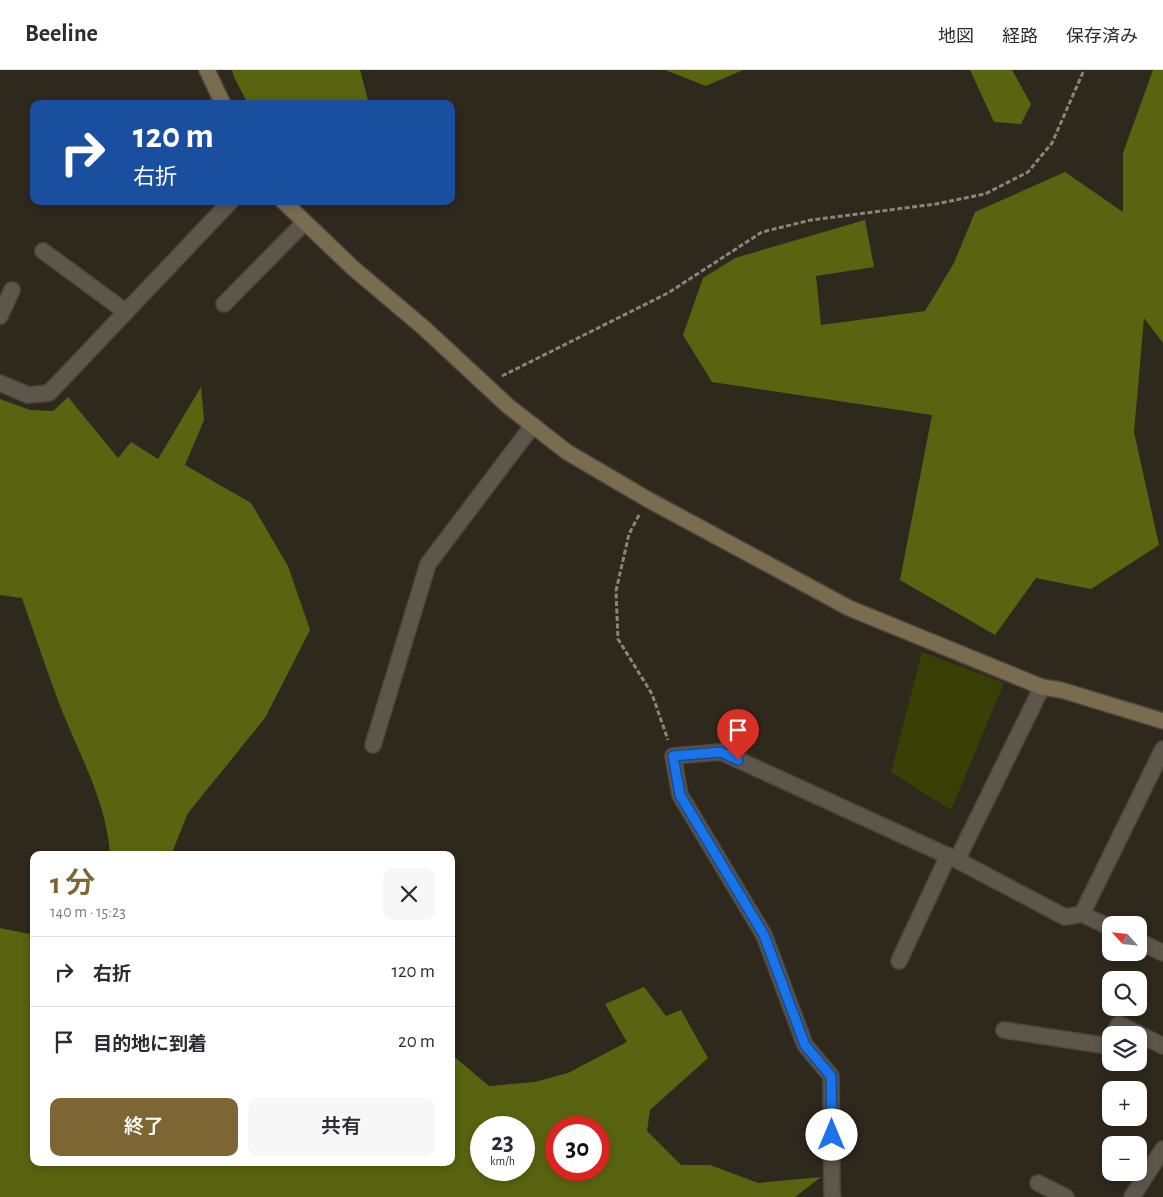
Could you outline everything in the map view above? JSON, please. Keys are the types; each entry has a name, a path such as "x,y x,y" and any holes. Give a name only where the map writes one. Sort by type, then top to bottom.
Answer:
{"street":[{"path":"207,70 221,100"},
{"path":"0,383 28,395 49,393 227,205"},
{"path":"286,205 353,268 424,328 508,406 567,452 647,499 850,608 1042,687 1061,690 1163,721"},
{"path":"224,304 304,223"},
{"path":"43,251 126,312"},
{"path":"0,316 12,290"},
{"path":"373,745 428,564 533,425"},
{"path":"899,961 1042,687"},
{"path":"1082,914 1163,748"},
{"path":"833,1197 831,1076 805,1045 764,935 680,795 673,756 721,752 953,858 1066,917 1082,914 1102,924"},
{"path":"1148,946 1163,953"},
{"path":"1004,1030 1102,1045"},
{"path":"1147,1038 1163,1046"},
{"path":"1132,1197 1163,1149"},
{"path":"1038,1183 1066,1197"}],"path":[{"path":"485,384 668,293 762,232 811,220 936,204 985,194 1028,172 1052,143 1084,70"},
{"path":"647,499 629,534 616,591 618,640 652,694 673,756"}],"green space":[{"path":"232,70 360,70 368,100 246,100"},
{"path":"665,70 743,70 706,86"},
{"path":"970,70 1012,70 1031,104 1021,124 994,122"},
{"path":"1153,70 1163,70 1163,343 1144,318 1134,432 1159,545 1091,589 1036,578 995,635 900,580 932,415 712,382 683,335 703,278 735,258 865,220 874,267 816,276 821,325 925,311 954,263 975,212 1065,172 1123,212 1123,153"},
{"path":"201,387 204,420 185,465 251,503 288,566 310,630 265,718 188,813 173,851 110,851 108,835 98,796 59,703 22,598 0,595 0,399 30,410 53,411 68,397 118,458 131,442 158,459"},
{"path":"922,652 1004,683 951,810 891,772"},
{"path":"0,928 30,934 30,1166 455,1166 455,1057 489,1086 535,1082 568,1073 627,1042 605,1004 644,987 666,1016 681,1010 708,1058 650,1110 647,1131 681,1165 710,1165 758,1183 821,1177 795,1197 0,1197"}],"route":[{"path":"738,760 721,752 673,756 680,795 764,935 805,1045 831,1076 832,1135"}]}
